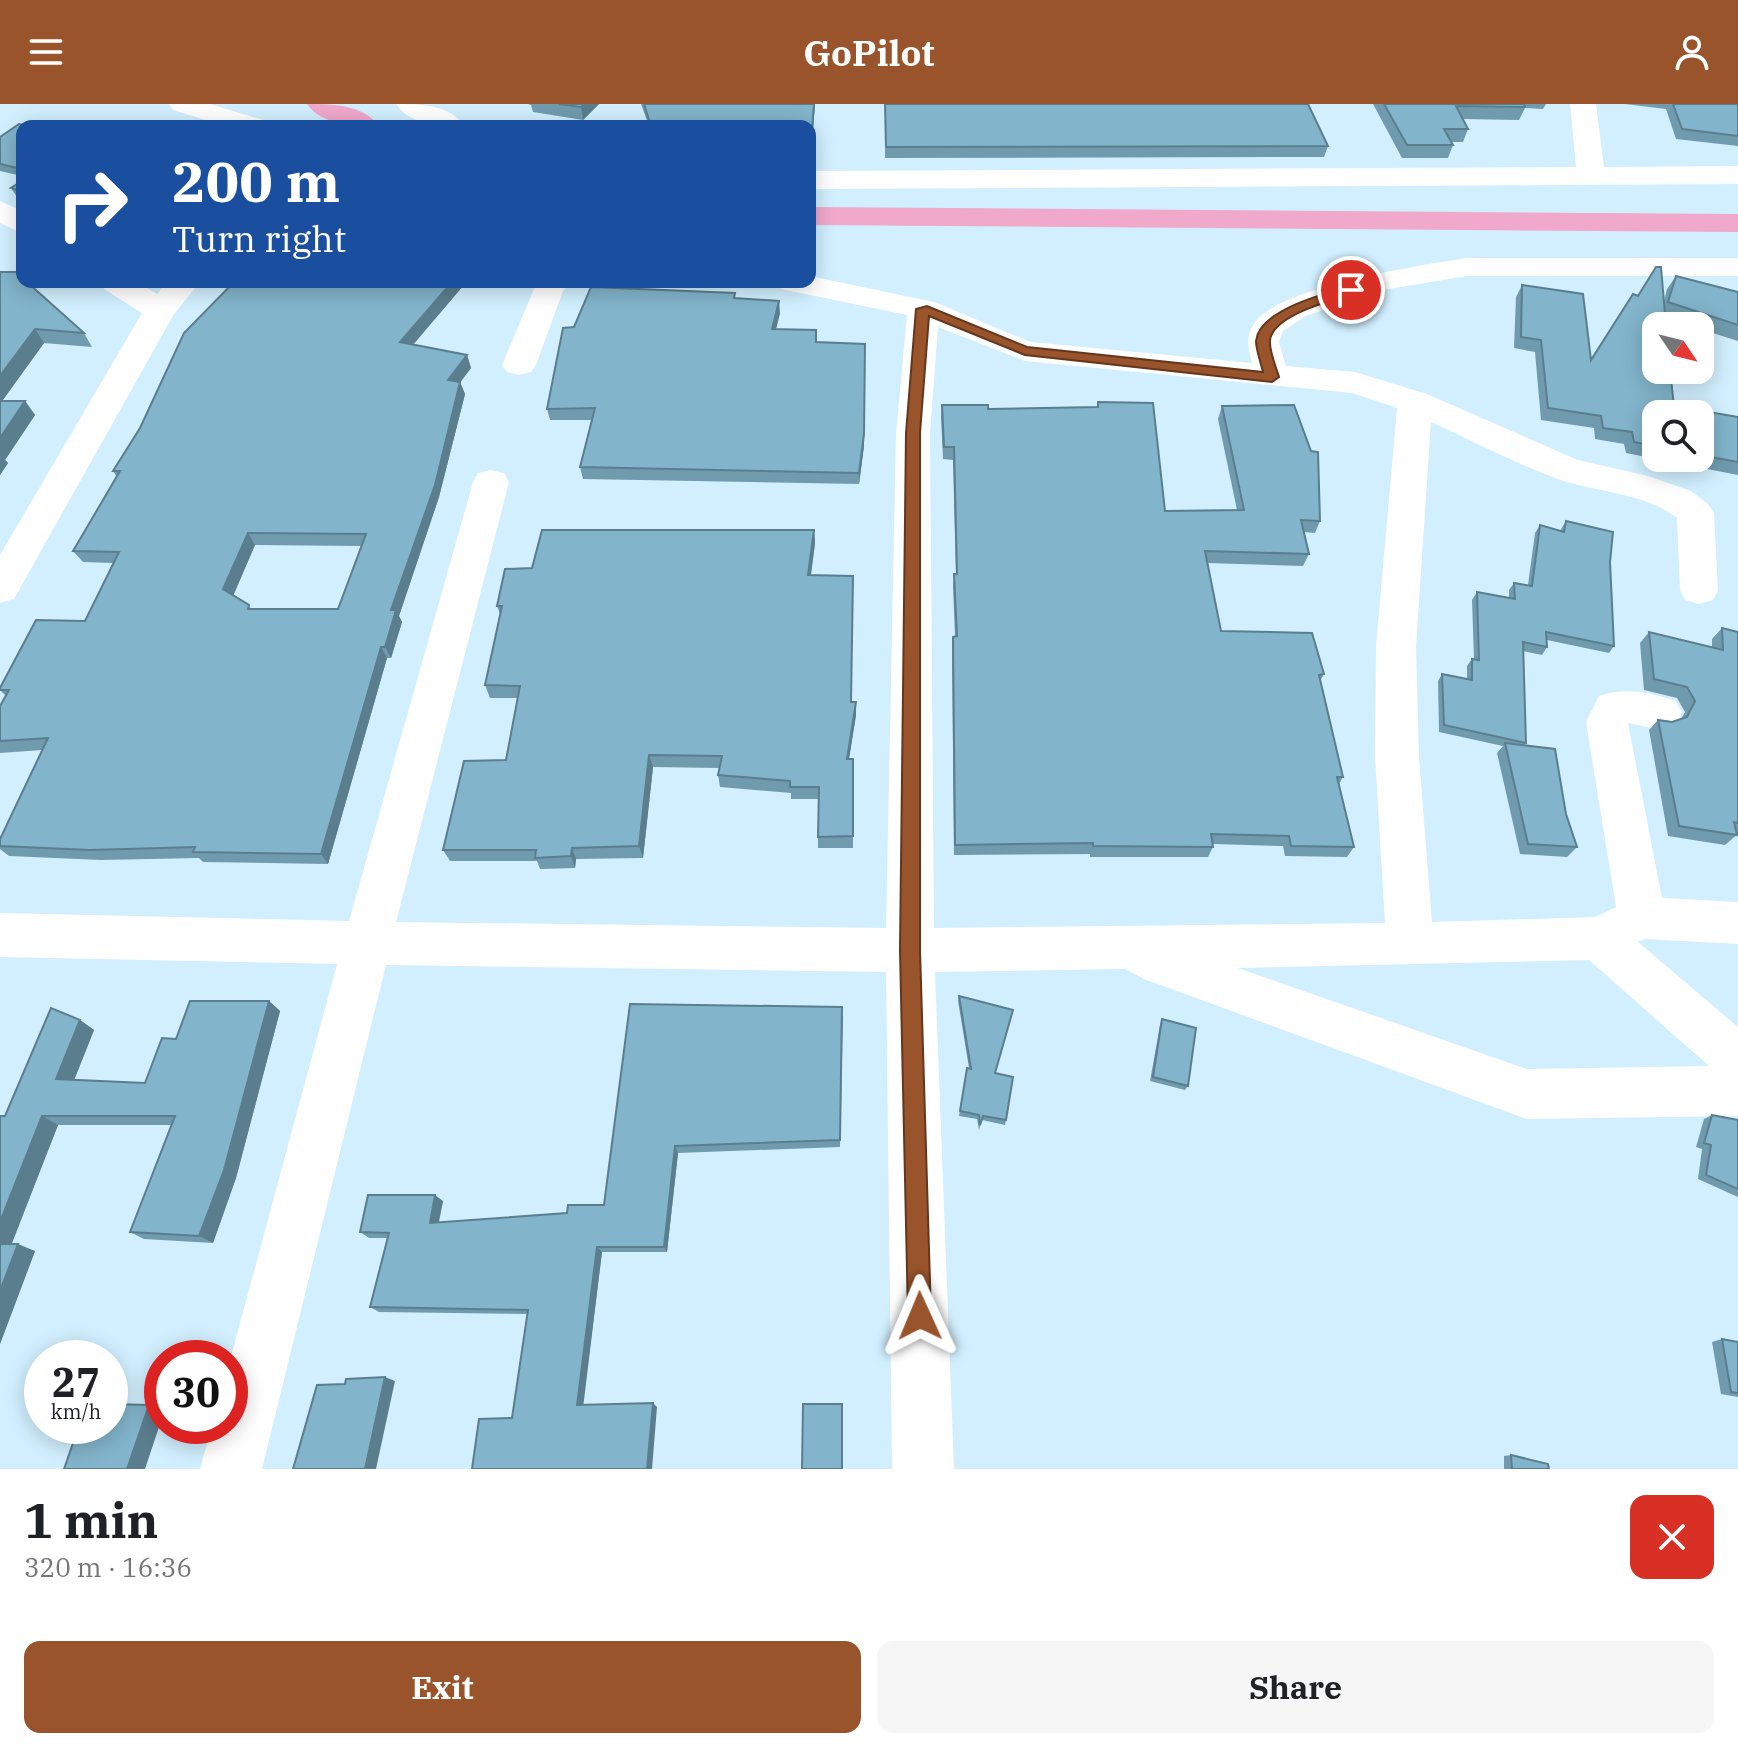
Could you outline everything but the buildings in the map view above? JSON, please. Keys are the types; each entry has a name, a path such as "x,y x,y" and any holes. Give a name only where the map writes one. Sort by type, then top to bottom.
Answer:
{"street":[{"path":"182,104 234,120"},
{"path":"409,104 440,120"},
{"path":"1583,104 1591,174"},
{"path":"816,180 1738,175"},
{"path":"1272,377 1263,342 1269,326 1295,309 1377,282 1467,267 1738,267"},
{"path":"816,287 923,309 1025,351 1355,383 1415,402 1569,470 1648,488 1678,500 1695,513 1699,590"},
{"path":"125,288 160,310"},
{"path":"0,589 160,310 179,288"},
{"path":"519,365 549,288"},
{"path":"923,309 913,433 910,950 923,1469"},
{"path":"1410,944 1397,757 1396,646 1415,402"},
{"path":"231,1469 367,943 491,482"},
{"path":"1642,918 1607,722 1614,708 1627,706 1661,713"},
{"path":"0,935 910,950 1410,944 1598,938 1642,918 1738,923"},
{"path":"1598,938 1738,1059"},
{"path":"1118,947 1527,1094 1738,1091"}],"waterway":[{"path":"320,104 353,120"},
{"path":"816,216 1738,223"}],"route":[{"path":"920,1316 910,950 913,433 923,309 1025,351 1272,377 1263,342 1269,326 1295,309 1351,290"}]}
